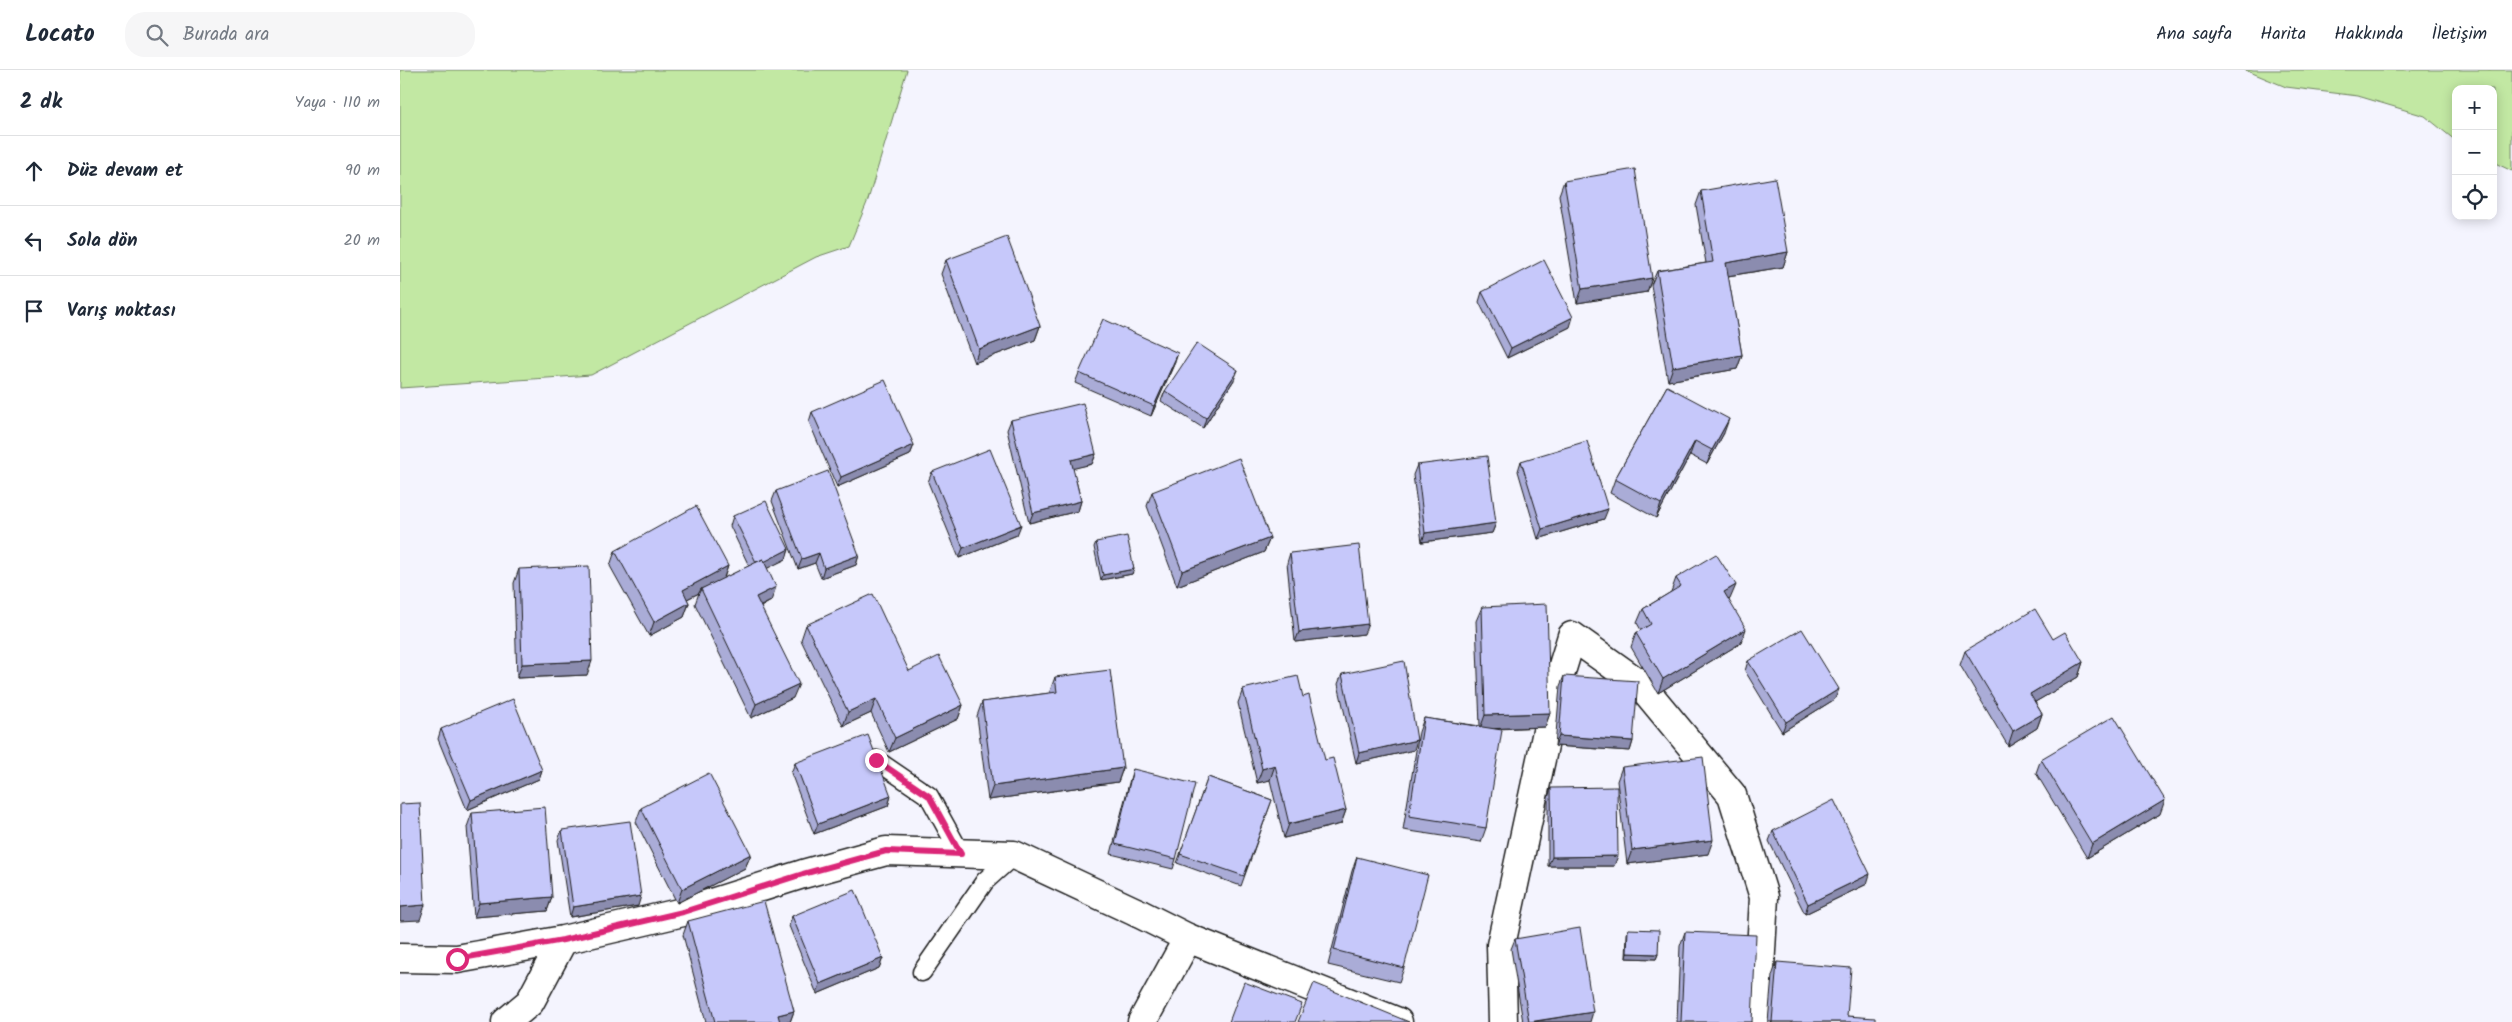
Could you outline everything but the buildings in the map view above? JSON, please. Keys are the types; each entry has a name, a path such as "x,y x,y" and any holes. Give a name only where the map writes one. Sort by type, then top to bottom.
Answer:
{"street":[{"path":"1503,1022 1501,945 1557,685 1572,636 1641,685 1732,795 1764,897 1757,1022"},
{"path":"400,958 457,959 563,940 683,912 803,874 886,851 1014,855 1138,912 1188,938 1398,1022"},
{"path":"1142,1022 1188,938"},
{"path":"506,1022 530,1002 563,940"}],"lane":[{"path":"876,760 929,796 961,854"},
{"path":"922,972 985,881 1014,855"}],"green space":[{"path":"400,70 907,70 868,200 849,246 816,257 591,375 400,388"},
{"path":"2245,70 2512,70 2512,171 2497,164 2497,85 2452,85 2452,138 2425,116 2358,96 2286,87"}],"route":[{"path":"457,959 563,940 683,912 803,874 886,851 961,854 929,796 876,760"}]}
